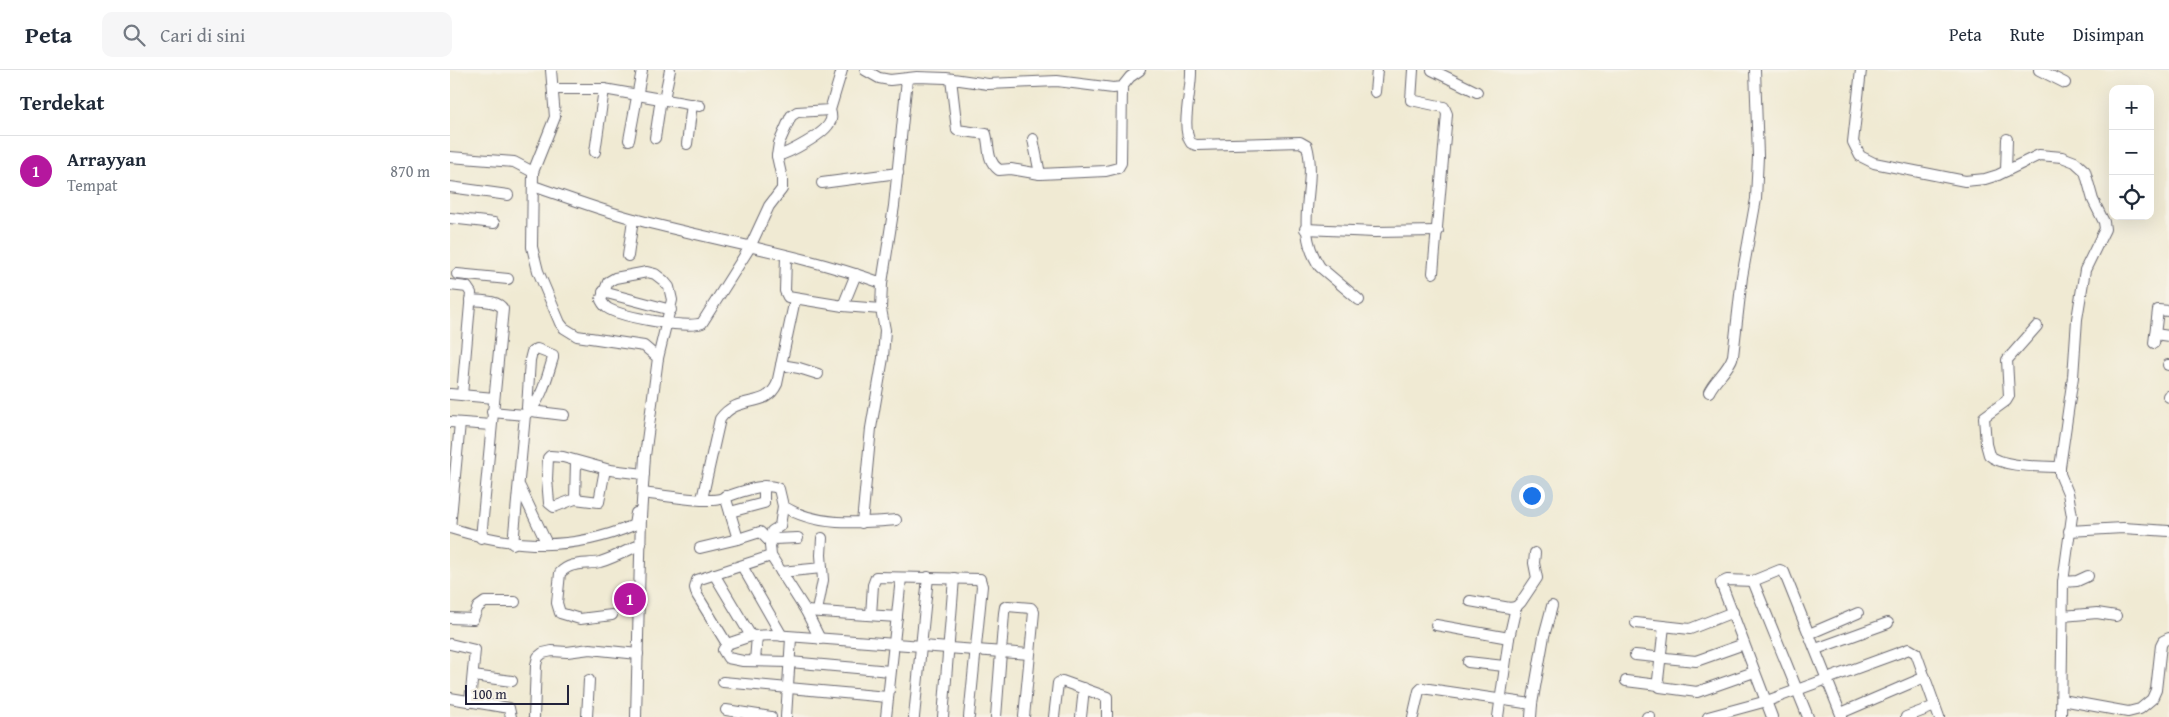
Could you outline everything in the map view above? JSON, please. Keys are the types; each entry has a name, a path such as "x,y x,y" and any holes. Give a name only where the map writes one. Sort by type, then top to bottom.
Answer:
{"street":[{"path":"551,70 555,117 533,172 534,258 560,323 578,336 644,346 658,358"},
{"path":"629,140 642,70"},
{"path":"655,138 670,70"},
{"path":"777,156 791,151 825,128 830,122 830,110 842,70"},
{"path":"865,70 879,78 890,80 932,77 988,84 1058,81 1113,88 1122,87"},
{"path":"951,79 957,130 986,134 989,157 991,163 998,170 1011,169 1040,174 1112,171 1120,166 1122,87 1130,77 1140,70"},
{"path":"1191,70 1187,126 1187,136 1191,143 1196,145 1300,142 1307,146 1309,162 1305,229 1316,262 1359,300"},
{"path":"1375,92 1377,70"},
{"path":"1413,70 1411,100 1444,107 1447,114 1438,232 1432,273"},
{"path":"1432,70 1477,92"},
{"path":"1709,392 1714,382 1730,366 1742,277 1756,199 1758,156 1755,70"},
{"path":"1860,70 1853,142 1860,156 1874,163 1965,181 1985,179 2039,155 2062,157 2075,162 2085,171 2093,200 2105,226 2085,270 2077,319 2073,377 2060,467 2071,507 2064,582 2061,717"},
{"path":"2039,70 2065,83"},
{"path":"862,523 871,428 883,358 885,330 882,309 882,283 898,173 907,80"},
{"path":"553,89 604,89 696,105 687,144"},
{"path":"595,152 604,89"},
{"path":"491,425 455,422 450,528 481,538 513,544 546,544 590,540 634,525 644,474 658,358 665,323 672,300 669,287 660,277 651,272 615,278 608,282 603,292 601,300 609,309 665,323 693,325 702,323 750,247 769,206 782,189 777,156 778,143 790,116 797,112 830,110"},
{"path":"1033,139 1040,174"},
{"path":"2006,170 2007,139"},
{"path":"450,157 514,162 533,172"},
{"path":"822,183 898,173"},
{"path":"533,186 633,219 813,261 882,283"},
{"path":"450,187 508,195"},
{"path":"450,218 494,223"},
{"path":"628,256 633,219"},
{"path":"1305,229 1438,232"},
{"path":"786,256 785,294 788,297 843,306 882,309"},
{"path":"454,272 508,279"},
{"path":"454,272 459,276 454,285 470,289 462,395"},
{"path":"843,306 856,274"},
{"path":"603,292 670,310"},
{"path":"702,499 720,420 726,411 736,404 772,395 777,384 795,299"},
{"path":"470,300 493,303 501,306 503,310 481,538"},
{"path":"2169,311 2158,310 2155,339 2169,336"},
{"path":"2037,326 2007,360 2008,396 2006,401 1984,417 1986,444 1989,455 2000,461 2060,467"},
{"path":"513,544 528,413 530,360 534,350 540,349 551,354 553,358 540,395 528,413"},
{"path":"781,366 799,368 818,374"},
{"path":"450,394 494,398"},
{"path":"492,412 564,415"},
{"path":"604,469 601,500 599,502 575,499 557,507 552,505 548,499 547,479 548,458 550,456 604,469 644,474"},
{"path":"575,499 576,462"},
{"path":"519,486 546,544"},
{"path":"640,494 713,500 764,486 777,487 783,506 780,526 772,531 771,556 806,611 820,639"},
{"path":"730,512 764,503 764,486"},
{"path":"636,717 640,494"},
{"path":"725,496 738,539"},
{"path":"783,506 805,516 831,521 862,523 896,520"},
{"path":"2069,531 2123,528 2169,531"},
{"path":"700,548 760,532 772,540 798,538"},
{"path":"817,611 824,580 822,538"},
{"path":"612,615 580,619 560,613 557,602 560,573 565,568 580,563 600,562 640,544"},
{"path":"1498,717 1504,666 1516,607 1537,578 1534,563 1535,553"},
{"path":"727,644 695,588 697,580 771,556"},
{"path":"742,566 787,637 790,662 786,717"},
{"path":"781,572 822,568"},
{"path":"1772,717 1721,583 1727,580 1753,582 1782,571 1810,634 1841,715 1925,677"},
{"path":"714,574 754,636 755,661"},
{"path":"2064,582 2077,581 2088,576"},
{"path":"871,614 873,585 876,577 977,578 982,584 970,717"},
{"path":"914,717 928,577"},
{"path":"886,717 901,578"},
{"path":"943,717 954,578"},
{"path":"1753,582 1808,717"},
{"path":"1470,601 1510,608 1516,607"},
{"path":"450,618 473,619 478,607 484,602 515,602"},
{"path":"996,717 1004,608 1008,606 1033,610 1024,717"},
{"path":"1530,717 1544,636 1552,606"},
{"path":"806,611 896,616"},
{"path":"1636,623 1686,629 1695,628 1733,612"},
{"path":"1810,634 1858,613"},
{"path":"2063,616 2094,613 2116,616"},
{"path":"1816,649 1888,623"},
{"path":"1436,625 1509,638"},
{"path":"1658,685 1664,626"},
{"path":"890,671 728,658 723,650 727,644 754,636 1029,654"},
{"path":"2062,700 2128,712 2140,709 2152,699 2156,690 2161,645 2163,641 2169,638"},
{"path":"450,644 474,650 474,676 470,702"},
{"path":"1635,655 1696,661 1744,644"},
{"path":"534,717 536,665 538,657 543,653 590,648 638,654"},
{"path":"1708,717 1767,702 1909,648 1916,653 1939,717"},
{"path":"1468,662 1504,666"},
{"path":"1626,681 1697,692 1754,672"},
{"path":"474,676 512,681"},
{"path":"587,717 589,680"},
{"path":"1054,717 1056,691 1059,681 1107,697 1107,717"},
{"path":"723,682 887,696"},
{"path":"1081,717 1084,688"},
{"path":"1413,717 1418,691 1422,688 1532,704"},
{"path":"450,698 509,708 511,717"},
{"path":"1906,717 1935,706"},
{"path":"726,710 771,717"}],"place":[{"name":"Arrayyan","path":"630,599"}]}
